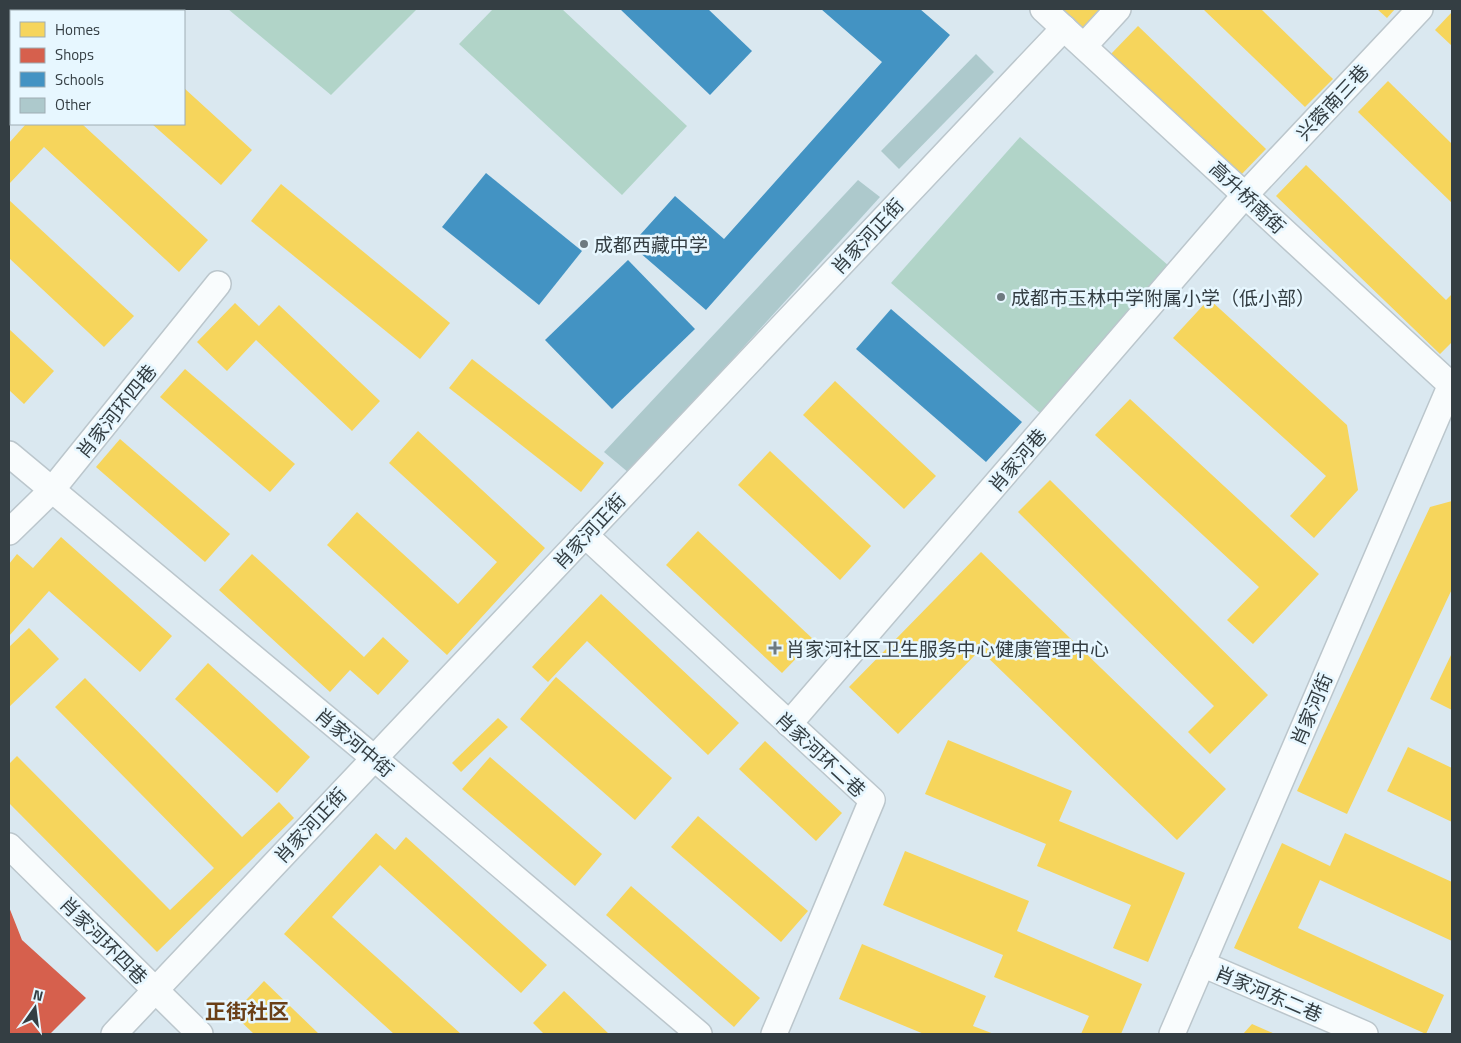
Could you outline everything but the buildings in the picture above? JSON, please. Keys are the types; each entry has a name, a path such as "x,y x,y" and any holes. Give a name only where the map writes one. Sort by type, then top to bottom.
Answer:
{"street":[{"name":"高升桥南街","path":"1043,9 1452,384"},
{"path":"1084,46 1118,9"},
{"name":"兴蓉南三巷","path":"1245,195 1420,9"},
{"name":"肖家河正街","path":"114,1034 1064,28"},
{"name":"肖家河巷","path":"789,724 1245,195"},
{"name":"肖家河环四巷","path":"9,532 51,490 218,284"},
{"name":"肖家河街","path":"1172,1034 1452,384"},
{"name":"肖家河中街","path":"9,454 374,758 699,1034"},
{"name":"肖家河环二巷","path":"584,535 872,800 774,1034"},
{"name":"肖家河环四巷","path":"9,846 200,1034"},
{"name":"肖家河东二巷","path":"1202,964 1365,1034"}],"green space":[{"path":"228,9 417,9 331,95"},
{"path":"493,9 562,9 687,126 622,195 459,44"},
{"path":"1020,137 1169,266 1040,413 891,283"}],"place":[{"name":"成都西藏中学","path":"584,244"},
{"name":"成都市玉林中学附属小学（低小部）","path":"1001,297"},
{"name":"肖家河社区卫生服务中心健康管理中心","path":"775,648"}],"district":[{"name":"正街社区","path":"247,1011"}]}
